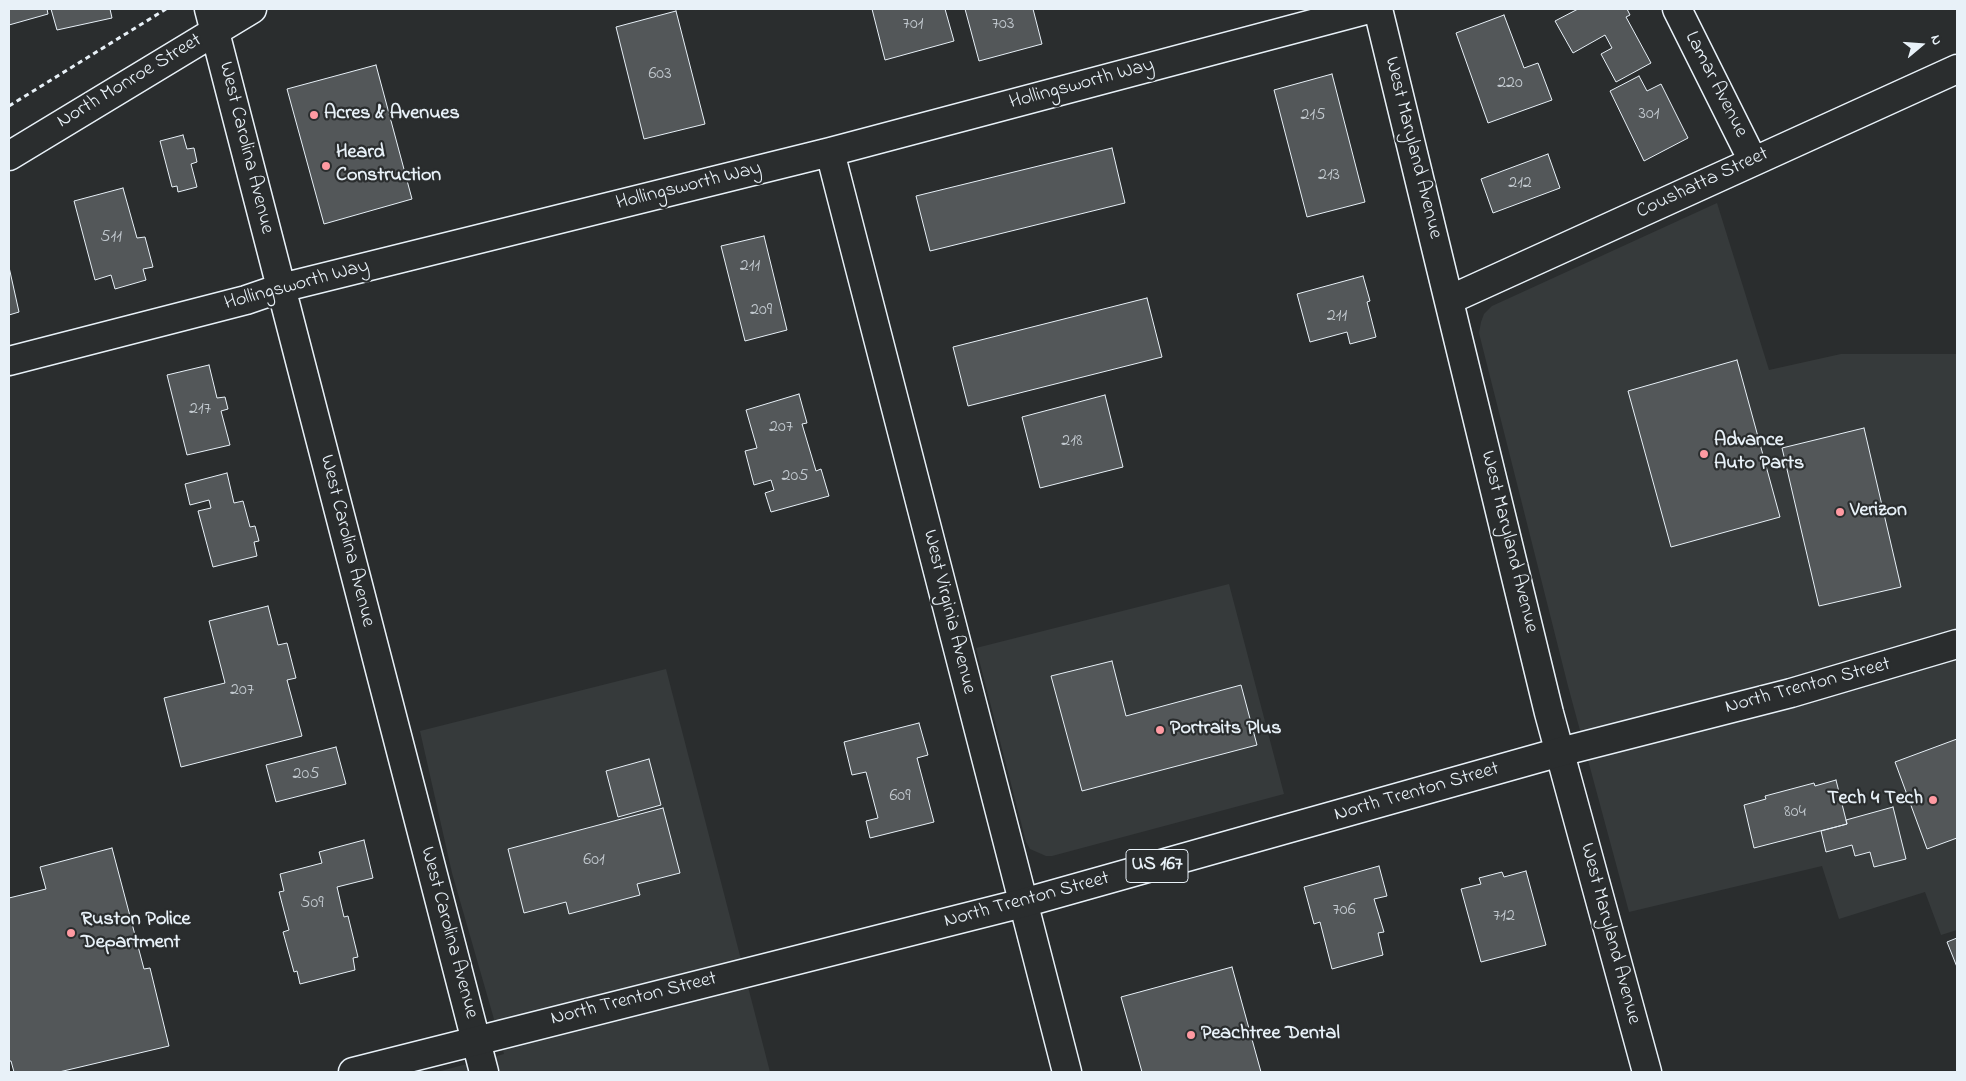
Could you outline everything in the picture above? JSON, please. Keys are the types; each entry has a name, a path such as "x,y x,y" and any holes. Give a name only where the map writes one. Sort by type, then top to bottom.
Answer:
{"main road":[{"name":"North Monroe Street","path":"9,156 212,20 252,9"},
{"name":"Hollingsworth Way","path":"9,361 246,300 281,288 830,152 1370,9"},
{"name":"West Maryland Avenue","path":"1378,9 1560,752 1647,1072"},
{"name":"Lamar Avenue","path":"1677,9 1754,161"},
{"name":"West Carolina Avenue","path":"212,20 484,1072"},
{"name":"Coushatta Street","path":"1449,300 1957,69"},
{"name":"West Virginia Avenue","path":"830,152 1067,1072"},
{"name":"North Trenton Street","path":"353,1072 1023,903 1560,752 1791,693 1957,644"}],"path":[{"path":"9,106 166,9"}],"shaded area":[{"path":"1717,203 1769,370 1841,354 1957,354 1957,930 1941,935 1925,892 1839,919 1822,866 1629,912 1568,686 1479,333 1484,314 1492,306"},
{"path":"1229,584 1284,794 1052,856 1046,856 1030,849 1026,842 976,648"},
{"path":"666,669 770,1072 437,1072 504,1054 452,873 420,731"}],"building":[{"path":"9,9 47,9 48,14 9,25"},
{"path":"51,9 110,9 112,18 57,30"},
{"path":"872,9 945,9 954,41 885,60"},
{"path":"965,9 1033,9 1042,44 979,61"},
{"path":"1578,9 1627,9 1630,15 1626,17 1651,63 1616,82 1601,54 1612,48 1605,35 1573,53 1555,21"},
{"path":"676,11 705,124 644,139 616,27"},
{"path":"1504,15 1524,68 1538,63 1552,100 1488,123 1456,33"},
{"path":"376,65 412,199 324,224 287,89"},
{"path":"1332,74 1365,202 1307,217 1274,90"},
{"path":"1639,76 1647,91 1661,84 1688,138 1644,161 1610,91"},
{"path":"183,135 187,149 194,148 197,162 191,164 197,187 178,192 177,186 172,187 160,141"},
{"path":"1112,148 1125,203 930,251 916,196"},
{"path":"1548,154 1560,188 1493,213 1481,179"},
{"path":"123,188 137,238 145,237 153,267 143,269 146,280 115,289 111,275 95,280 74,201"},
{"path":"764,236 787,330 745,341 721,246"},
{"path":"9,267 19,312 9,315"},
{"path":"1363,276 1370,301 1367,302 1376,337 1350,344 1347,332 1310,342 1297,294"},
{"path":"1147,298 1162,357 968,406 953,347"},
{"name":"Advance Auto Parts","path":"1737,360 1780,517 1671,547 1628,391"},
{"path":"209,365 217,398 225,397 228,409 221,411 230,445 187,455 167,375"},
{"path":"799,394 807,423 802,424 816,471 821,469 829,496 771,512 765,493 774,490 771,480 754,485 745,451 757,448 746,410"},
{"path":"1105,395 1123,467 1040,488 1022,417"},
{"name":"Verizon","path":"1864,428 1901,587 1819,606 1782,448"},
{"path":"227,473 234,503 243,501 250,527 255,526 259,541 254,542 257,556 213,567 198,511 211,508 209,500 190,505 185,484"},
{"path":"268,606 278,645 287,643 296,678 287,680 302,736 181,767 164,698 225,683 209,621"},
{"name":"Portraits Plus","path":"1112,661 1126,716 1241,685 1257,745 1082,791 1051,676"},
{"path":"919,723 928,755 917,758 934,822 870,838 866,821 878,818 866,772 852,775 844,742"},
{"name":"Tech 4 Tech","path":"1957,739 1957,838 1927,849 1895,762"},
{"path":"336,747 346,784 276,802 266,765"},
{"path":"649,759 661,805 618,817 606,771"},
{"path":"1836,780 1847,824 1754,848 1744,805 1766,799 1765,796 1814,783 1815,786"},
{"path":"1893,807 1906,859 1874,867 1870,852 1855,856 1852,845 1826,852 1821,831 1847,824 1846,820"},
{"path":"663,808 680,873 637,884 640,895 569,914 566,902 524,913 508,849"},
{"path":"364,840 373,878 337,887 344,917 348,916 358,957 353,958 355,970 300,984 297,971 294,972 283,932 289,930 279,892 284,891 280,874 322,863 319,852"},
{"name":"Ruston Police Department","path":"112,848 144,969 150,968 169,1046 59,1072 14,1072 11,1061 9,1061 9,898 46,889 40,867"},
{"path":"1379,866 1387,896 1374,899 1384,932 1378,933 1383,955 1332,969 1320,922 1314,924 1304,887"},
{"path":"1526,871 1546,945 1481,962 1461,889 1481,884 1479,878 1502,872 1504,877"},
{"path":"1957,938 1957,967 1947,942"},
{"name":"Peachtree Dental","path":"1232,967 1261,1072 1142,1072 1121,997"}],"place":[{"name":"Acres & Avenues","path":"314,115"},
{"name":"Heard Construction","path":"326,166"},
{"name":"Advance Auto Parts","path":"1704,454"},
{"name":"Verizon","path":"1840,512"},
{"name":"Portraits Plus","path":"1160,730"},
{"name":"Tech 4 Tech","path":"1933,800"},
{"name":"Ruston Police Department","path":"71,933"},
{"name":"Peachtree Dental","path":"1191,1035"}]}
